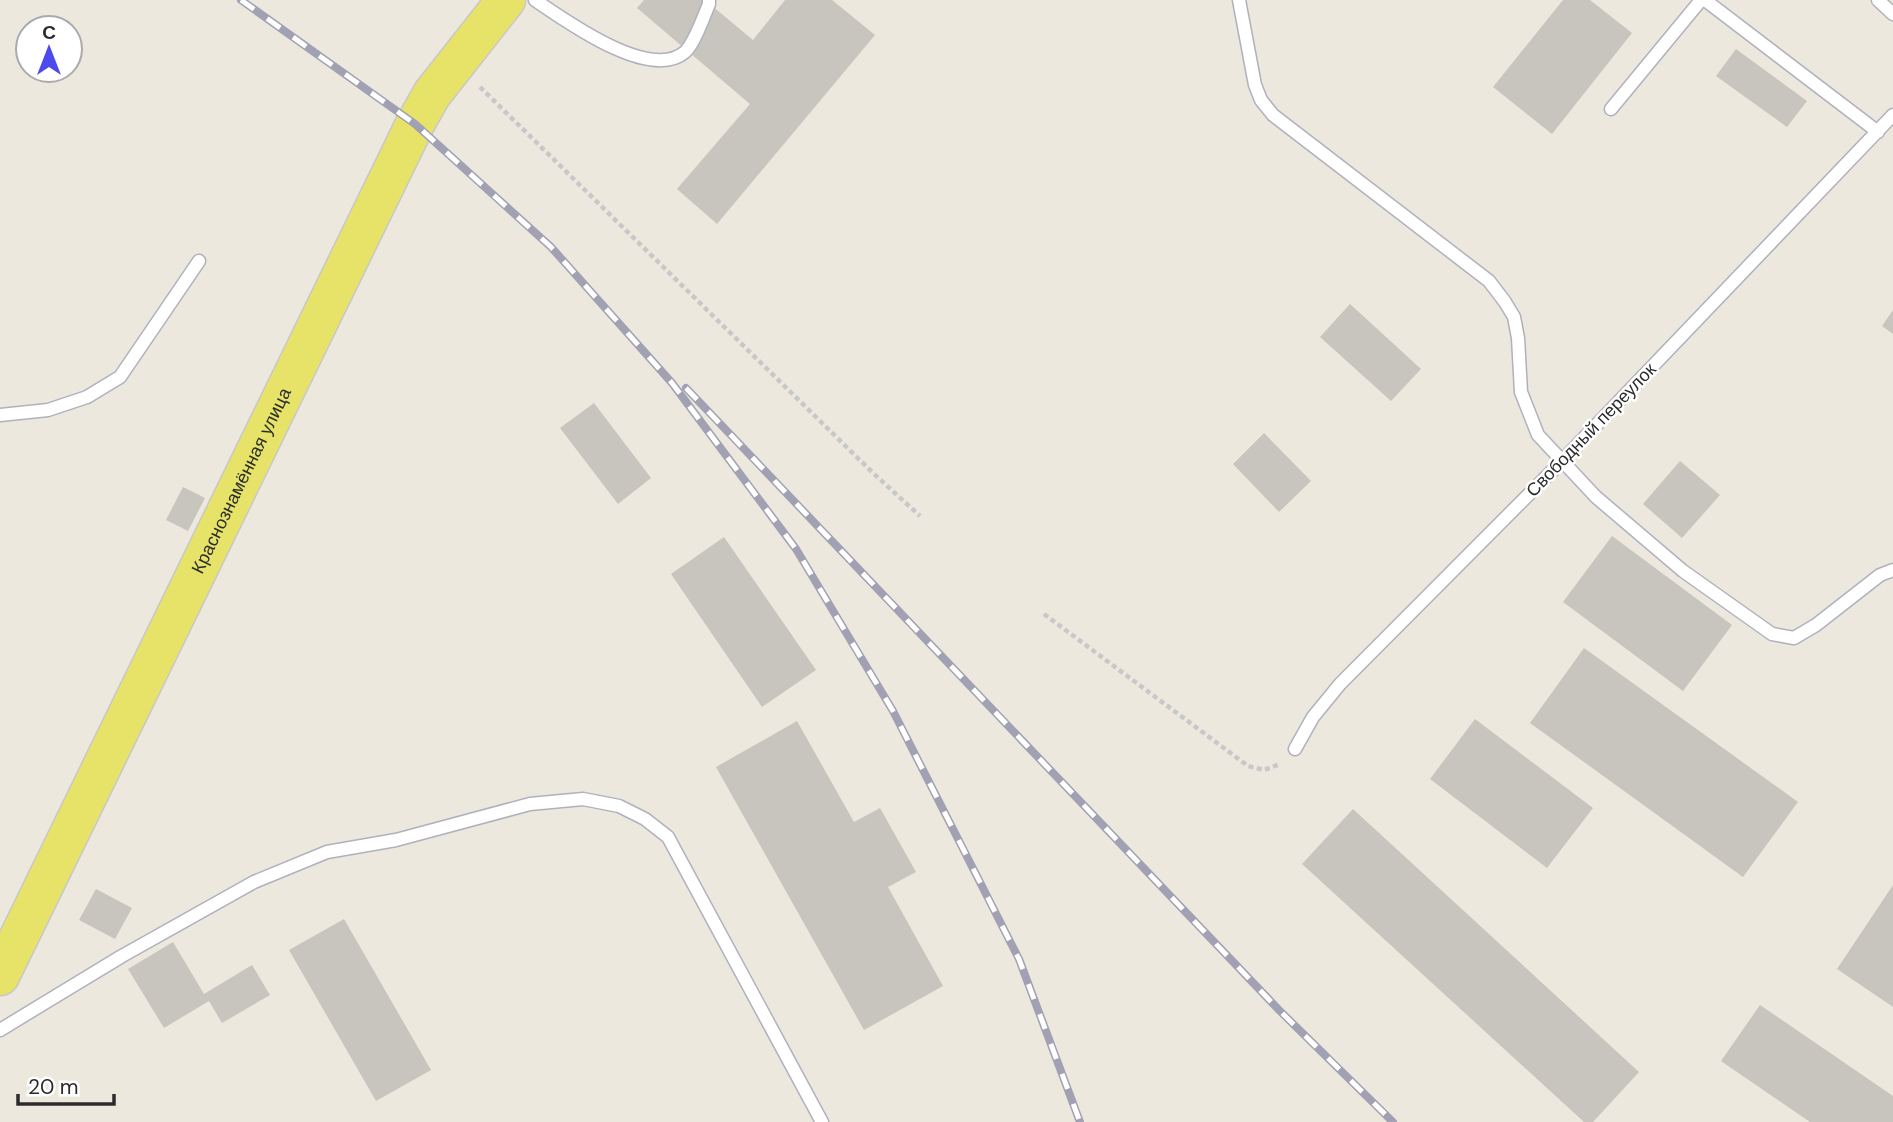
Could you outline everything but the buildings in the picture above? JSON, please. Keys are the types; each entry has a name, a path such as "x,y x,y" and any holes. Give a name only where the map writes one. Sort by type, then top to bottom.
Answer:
{"main road":[{"name":"Краснознамённая улица","path":"0,976 415,124 432,94 506,0"}],"lane":[{"path":"535,0 593,37 637,57 660,61 675,58 687,51 709,0"},
{"path":"1239,0 1255,85 1261,100 1273,115 1489,281 1505,302 1514,317 1518,338 1521,392 1538,435 1595,498 1683,571 1772,634 1794,638 1816,625 1880,575 1893,570"},
{"path":"1611,109 1703,0 1878,132"},
{"path":"1878,0 1893,14"},
{"name":"Свободный переулок","path":"1295,749 1313,718 1340,684 1561,462 1893,115"},
{"path":"0,415 48,410 87,397 120,377 199,261"},
{"path":"0,1030 122,956 231,895 327,852 396,840 530,804 583,799 619,806 668,837 822,1122"}],"path":[{"path":"456,63 920,516"},
{"path":"1044,614 1248,765 1264,770 1283,763 1295,749"}],"railway":[{"path":"241,0 415,124 551,247 672,383 796,549 893,711 1019,959 1080,1122"},
{"path":"686,388 1279,1010 1393,1122"}]}
